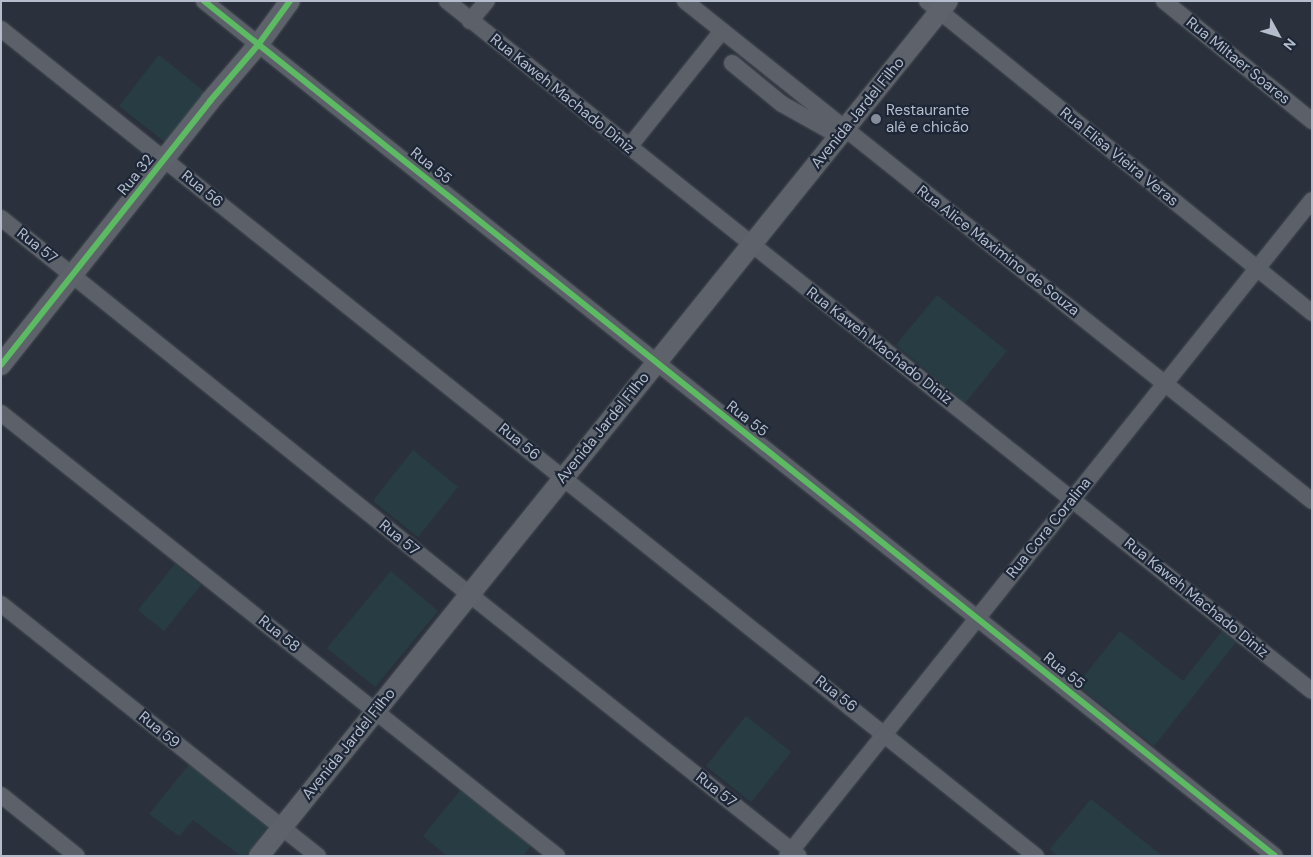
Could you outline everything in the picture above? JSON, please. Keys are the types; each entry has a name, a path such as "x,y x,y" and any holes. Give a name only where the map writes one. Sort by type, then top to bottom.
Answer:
{"main road":[{"name":"Rua 32","path":"1,365 210,101 258,45 290,1"},
{"name":"Avenida Jardel Filho","path":"259,856 562,477 752,246 842,133 938,5"}],"street":[{"name":"Rua 55","path":"204,1 1275,856"},
{"name":"Rua Kaweh Machado Diniz","path":"446,1 1312,691"},
{"path":"470,21 487,1"},
{"name":"Rua Alice Maximino de Souza","path":"685,1 842,133 1165,383 1312,501"},
{"name":"Rua Miltaer Soares","path":"1164,1 1312,121"},
{"name":"Rua Elisa Vieira Veras","path":"938,5 1312,313"},
{"name":"Rua 56","path":"1,29 885,733 1036,856"},
{"path":"629,147 722,31"},
{"path":"732,63 782,104 842,133"},
{"name":"Rua Cora Coralina","path":"792,854 885,733 1312,200"},
{"name":"Rua 57","path":"1,218 792,854"},
{"name":"Rua 58","path":"1,412 557,856"},
{"name":"Rua 59","path":"1,604 318,856"},
{"path":"1,795 77,856"}],"green space":[{"path":"159,55 205,92 165,142 119,106"},
{"path":"937,295 1007,351 965,403 896,345"},
{"path":"413,450 458,487 418,537 373,501"},
{"path":"175,564 201,585 164,631 138,610"},
{"path":"391,571 438,611 375,687 327,648"},
{"path":"1120,631 1183,681 1222,631 1236,642 1154,746 1077,685"},
{"path":"746,716 791,752 751,802 706,766"},
{"path":"191,762 269,825 246,856 241,856 193,820 179,836 149,814"},
{"path":"464,786 534,842 523,856 447,856 423,836"},
{"path":"1091,799 1161,855 1058,856 1050,849"}],"cycle path":[{"path":"204,1 1275,856"},
{"path":"1,365 210,101 258,45 290,1"}],"place":[{"name":"Restaurante alê e chicão","path":"876,119"}]}
